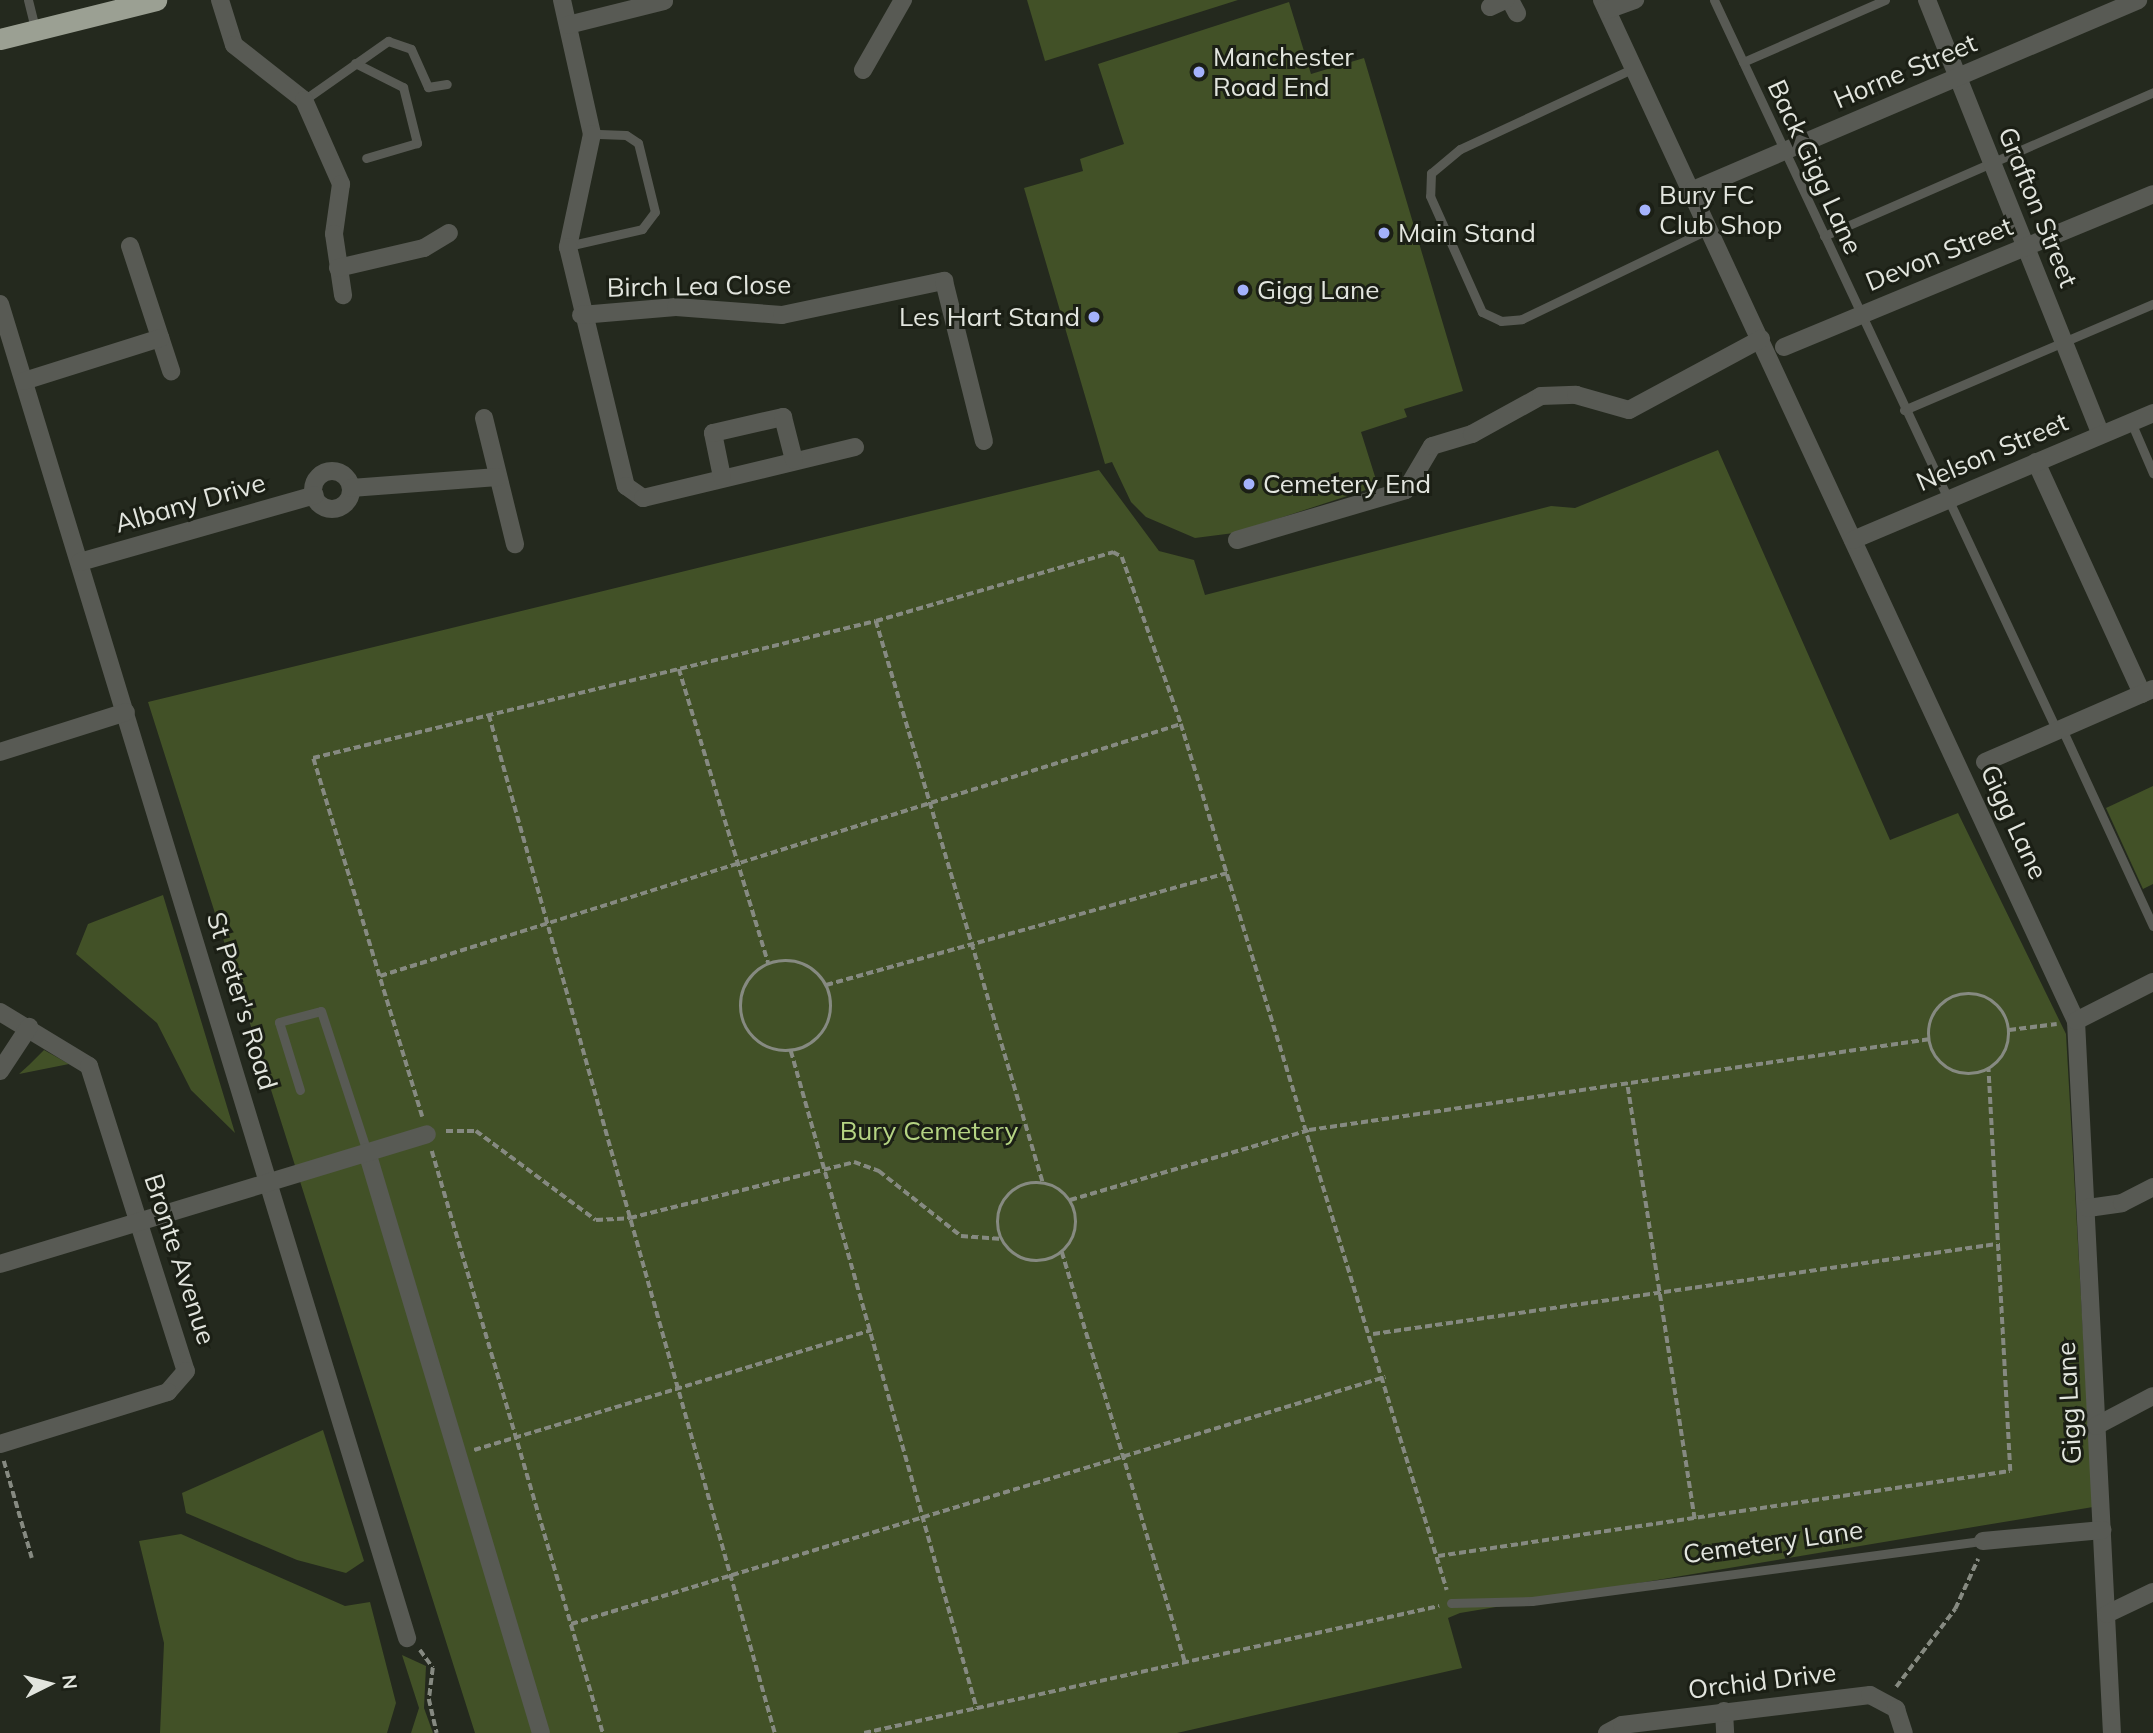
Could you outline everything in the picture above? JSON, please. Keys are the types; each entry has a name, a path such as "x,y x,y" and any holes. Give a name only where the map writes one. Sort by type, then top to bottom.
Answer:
{"highway":[{"path":"0,39 35,29 86,8 156,0"}],"street":[{"path":"220,0 234,45 304,100 341,184 334,234 343,295"},
{"path":"562,0 592,134 568,247 582,316 626,485 643,498 855,447"},
{"path":"863,70 903,0"},
{"path":"1604,5 1635,0"},
{"name":"Grafton Street","path":"1927,0 2101,434"},
{"name":"Horne Street","path":"1693,190 2138,0"},
{"path":"568,25 664,1"},
{"name":"Gigg Lane","path":"1604,5 1693,190 2076,1021 2088,1208 2112,1733"},
{"name":"Devon Street","path":"1784,347 2153,194"},
{"path":"338,268 424,248 449,233"},
{"path":"130,246 171,371"},
{"name":"Birch Lea Close","path":"582,316 676,307 782,315 944,281 984,441"},
{"name":"St Peter's Road","path":"0,304 270,1180 407,1638"},
{"path":"24,381 160,338"},
{"path":"1237,540 1406,490 1432,446 1472,434 1541,396 1576,395 1629,410 1762,339"},
{"name":"Nelson Street","path":"1853,540 2153,413"},
{"path":"722,478 713,433 783,417 794,460"},
{"path":"484,418 515,544"},
{"path":"1985,762 2148,692 2036,462"},
{"path":"326,472 344,475 351,488 346,503 335,508 315,495 316,480 326,472"},
{"path":"351,488 498,477"},
{"name":"Albany Drive","path":"80,562 315,495"},
{"path":"0,752 126,712"},
{"path":"2076,1021 2153,982"},
{"name":"Bronte Avenue","path":"0,1012 29,1027 89,1066 182,1342 184,1380 130,1406 2,1451"},
{"path":"0,1071 29,1027"},
{"path":"0,1264 427,1134"},
{"path":"367,1152 460,1454 541,1733"},
{"path":"2088,1208 2122,1203 2153,1187"},
{"path":"2096,1426 2153,1396"},
{"name":"Cemetery Lane","path":"1983,1541 2102,1530"},
{"path":"2107,1614 2153,1591"},
{"name":"Orchid Drive","path":"1607,1733 1622,1725 1724,1711 1870,1695 1886,1700"},
{"path":"1886,1700 1904,1733"},
{"path":"1724,1711 1725,1733"}],"lane":[{"path":"28,0 35,29"},
{"name":"Back Gigg Lane","path":"1714,0 1904,410 2153,926"},
{"path":"1743,62 1885,0"},
{"path":"304,100 355,63 396,40 420,60 428,87 447,84"},
{"path":"355,63 402,87 417,143 366,158"},
{"path":"1634,68 1460,149 1431,173 1430,196 1482,312 1501,320 1522,319 1710,228"},
{"path":"1824,236 2153,92"},
{"path":"568,247 642,229 655,212 638,143 626,135 592,134"},
{"path":"1904,410 2153,304"},
{"path":"2131,422 2153,473"},
{"path":"300,1090 279,1022 321,1011 367,1152"},
{"name":"Cemetery Lane","path":"1451,1604 1532,1601 1983,1541"}],"path":[{"path":"603,1733 313,758 876,621 1113,552 1122,557 1181,724 1373,1334 1451,1604 864,1733"},
{"path":"427,1134 476,1131 596,1220 630,1218 854,1162 879,1171 961,1237 1002,1240 1034,1262 1062,1252 1076,1229 1070,1200 1043,1183 876,621"},
{"path":"679,669 769,965"},
{"path":"489,715 775,1733"},
{"path":"380,976 1181,724"},
{"path":"826,985 1228,873"},
{"path":"800,964 826,985 829,1022 810,1045 791,1051 765,1046 742,1016 748,982 769,965 800,964"},
{"path":"1971,993 1996,1003 2009,1030 2003,1056 1988,1069 1951,1069 1930,1039 1935,1012 1971,993"},
{"path":"2009,1030 2076,1021"},
{"path":"1070,1200 1309,1130 1628,1087 1930,1039"},
{"path":"791,1051 976,1709"},
{"path":"1438,1556 1695,1522 2010,1471 1988,1069"},
{"path":"1628,1087 1657,1291 1695,1522"},
{"path":"1002,1240 998,1220 1007,1197 1043,1183"},
{"path":"1373,1334 1997,1244"},
{"path":"1062,1252 1185,1661"},
{"path":"460,1454 871,1330"},
{"path":"571,1625 1385,1377"},
{"path":"2,1451 32,1559"},
{"path":"1886,1700 1955,1609 1983,1541"},
{"path":"407,1638 433,1668 429,1699 437,1733"}],"green space":[{"path":"1027,0 1238,0 1045,61"},
{"name":"Gigg Lane","path":"1289,2 1311,74 1364,58 1463,391 1404,409 1407,417 1361,432 1378,486 1234,533 1195,538 1146,517 1131,502 1112,462 1105,464 1024,188 1083,171 1080,159 1124,144 1098,64"},
{"name":"Bury Cemetery","path":"1718,450 1890,840 1958,813 2066,1034 2093,1507 1460,1613 1448,1618 1462,1668 1177,1733 475,1733 148,702 1099,470 1159,551 1194,560 1205,595 1551,506 1575,508"},
{"path":"2153,786 2153,884 2143,889 2106,808"},
{"path":"163,895 235,1133 191,1090 157,1023 76,954 88,924"},
{"path":"44,1050 69,1064 19,1074 29,1065"},
{"path":"323,1430 364,1561 346,1573 297,1560 186,1513 182,1493"},
{"path":"181,1534 345,1606 370,1602 396,1703 387,1733 160,1733 164,1643 139,1541"},
{"path":"402,1655 426,1666 424,1708 433,1733 411,1733 419,1708"}],"place":[{"name":"Manchester Road End","path":"1199,72"},
{"name":"Bury FC Club Shop","path":"1645,210"},
{"name":"Main Stand","path":"1384,233"},
{"name":"Gigg Lane","path":"1243,290"},
{"name":"Les Hart Stand","path":"1094,317"},
{"name":"Cemetery End","path":"1249,484"}]}
